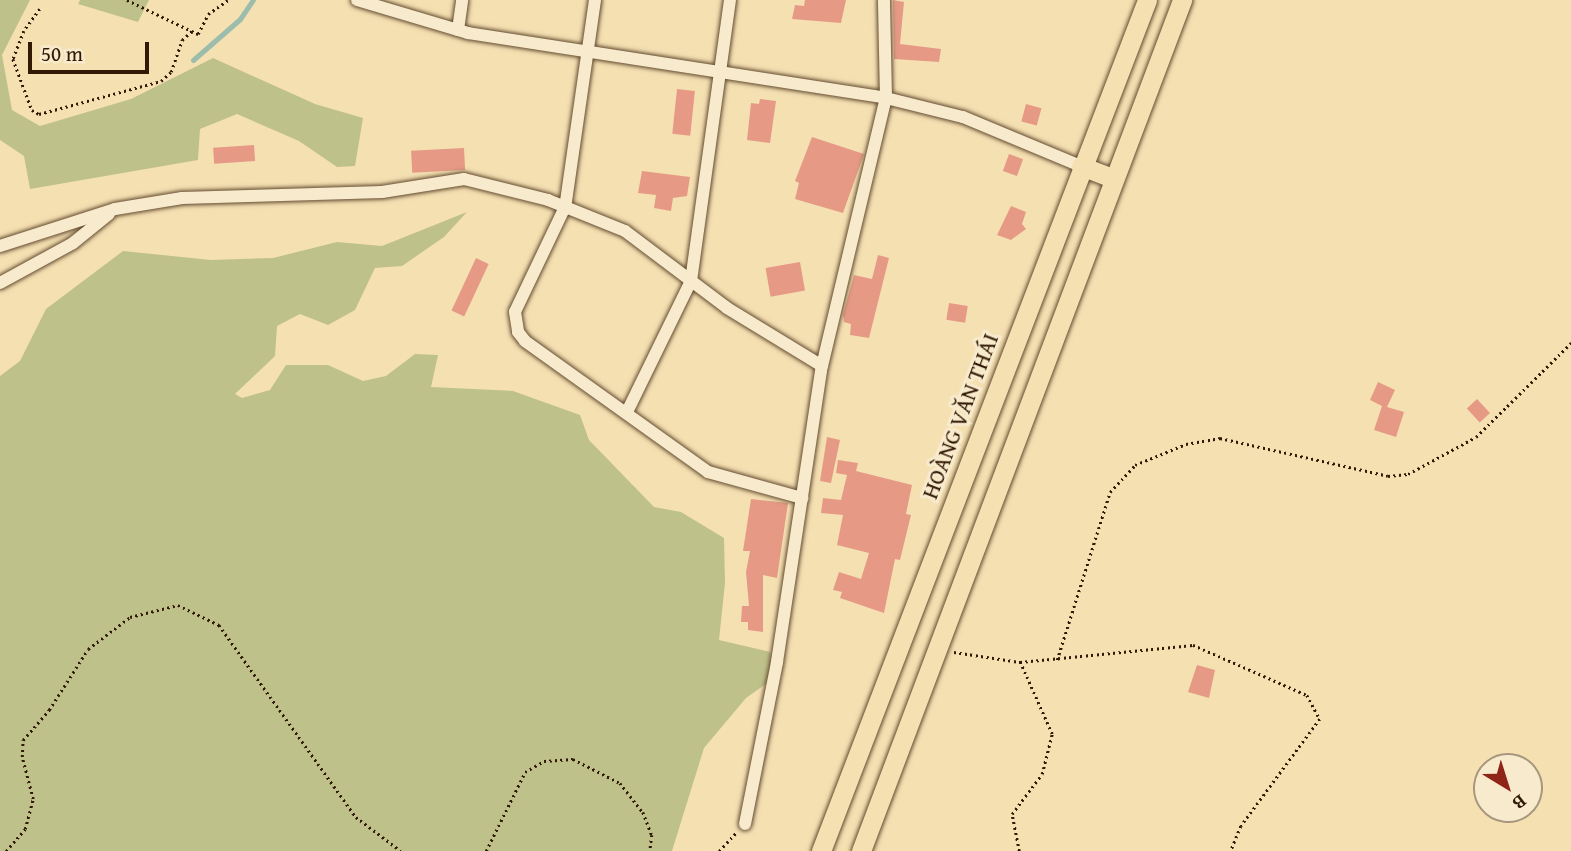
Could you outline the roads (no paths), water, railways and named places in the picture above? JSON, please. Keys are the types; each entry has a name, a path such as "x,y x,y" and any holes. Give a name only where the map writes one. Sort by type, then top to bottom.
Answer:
{"main road":[{"name":"HOÀNG VĂN THÁI","path":"821,851 1081,166 1147,0"},
{"path":"861,851 1182,0"},
{"path":"1081,166 1113,178"}],"street":[{"path":"358,0 458,30 886,98 963,117 1081,166"},
{"path":"458,30 462,0"},
{"path":"595,0 565,207 515,312 515,323 524,341 721,479 802,498"},
{"path":"626,412 691,281 730,0"},
{"path":"745,824 802,498 822,366 886,98 884,0"},
{"path":"0,246 115,209 182,198 382,192 464,179 565,207 625,231 691,281 822,366"},
{"path":"0,283 73,243 115,209"}],"waterway":[{"path":"193,60 240,19 253,0"}]}
